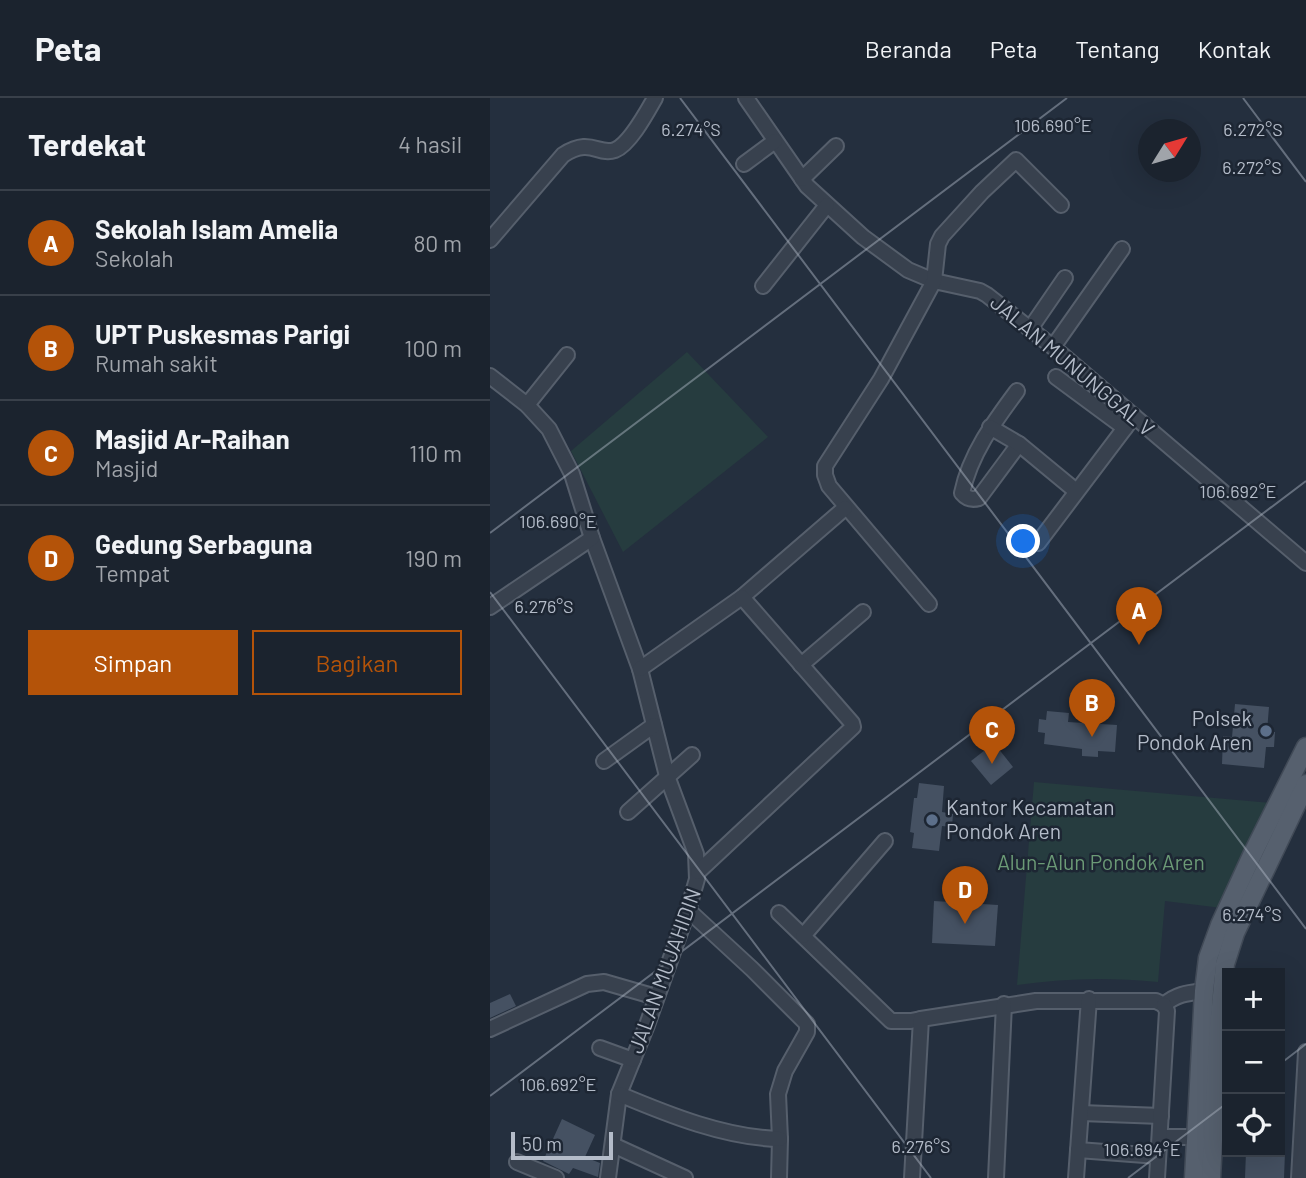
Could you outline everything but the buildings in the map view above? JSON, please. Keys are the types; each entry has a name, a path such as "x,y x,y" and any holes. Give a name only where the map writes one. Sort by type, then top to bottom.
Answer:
{"main road":[{"path":"1194,1178 1204,1137 1225,964 1289,802 1306,747"},
{"path":"1211,1178 1204,1137 1204,991 1208,958 1220,925 1289,802 1306,784"}],"street":[{"path":"490,240 563,155 583,146 610,150 619,148 637,127 655,98"},
{"name":"JALAN MUNUNGGAL V","path":"746,98 802,179 827,205 889,258 934,281 980,291 1053,347 1129,422 1306,563"},
{"path":"744,164 775,141"},
{"path":"802,179 836,146"},
{"path":"929,604 828,486 825,466 881,379 934,281 938,244 942,236 1013,161 1019,161 1061,205"},
{"path":"762,286 827,205"},
{"path":"1053,347 1122,249"},
{"path":"1030,329 1065,278"},
{"path":"527,405 567,355"},
{"name":"JALAN MUJAHIDIN","path":"490,376 527,405 549,429 572,474 592,538 640,669 667,776 696,854 698,872 688,910 619,1094 608,1178"},
{"path":"1038,543 1129,422 1056,377"},
{"path":"1017,391 990,427 977,450 962,493 970,499 979,498 1019,444"},
{"path":"990,427 1019,444 1076,491"},
{"path":"640,669 743,597 845,508"},
{"path":"490,607 592,538"},
{"path":"698,872 853,727 743,597"},
{"path":"801,665 863,612"},
{"path":"604,761 654,725"},
{"path":"628,812 692,755"},
{"path":"803,936 885,841"},
{"path":"688,910 807,1024 807,1031 780,1083 779,1178"},
{"path":"779,914 891,1021 911,1021 1004,1004 1089,999 1156,1001 1164,1005 1167,1011 1157,1178"},
{"path":"490,1029 587,984 604,982 656,997"},
{"path":"1164,1005 1186,993 1204,991"},
{"path":"1076,1178 1089,999"},
{"path":"996,1178 1004,1004"},
{"path":"912,1178 921,1019"},
{"path":"600,1048 633,1060"},
{"path":"1300,1178 1306,1052"},
{"path":"619,1094 719,1129 761,1139 780,1139"},
{"path":"1081,1113 1161,1116"},
{"path":"1160,1137 1204,1137"},
{"path":"613,1145 685,1178"},
{"path":"1078,1150 1158,1156"},
{"path":"517,1161 556,1178"}],"green space":[{"path":"687,352 768,437 623,552 571,451"},
{"name":"Alun-Alun Pondok Aren","path":"1034,782 1271,803 1222,908 1165,901 1158,982 1088,979 1017,985"}],"place":[{"name":"Sekolah Islam Amelia","path":"1139,645"},
{"name":"Polsek Pondok Aren","path":"1266,731"},
{"name":"UPT Puskesmas Parigi","path":"1092,737"},
{"name":"Masjid Ar-Raihan","path":"992,764"},
{"name":"Kantor Kecamatan Pondok Aren","path":"932,820"},
{"name":"Gedung Serbaguna","path":"965,924"}]}
